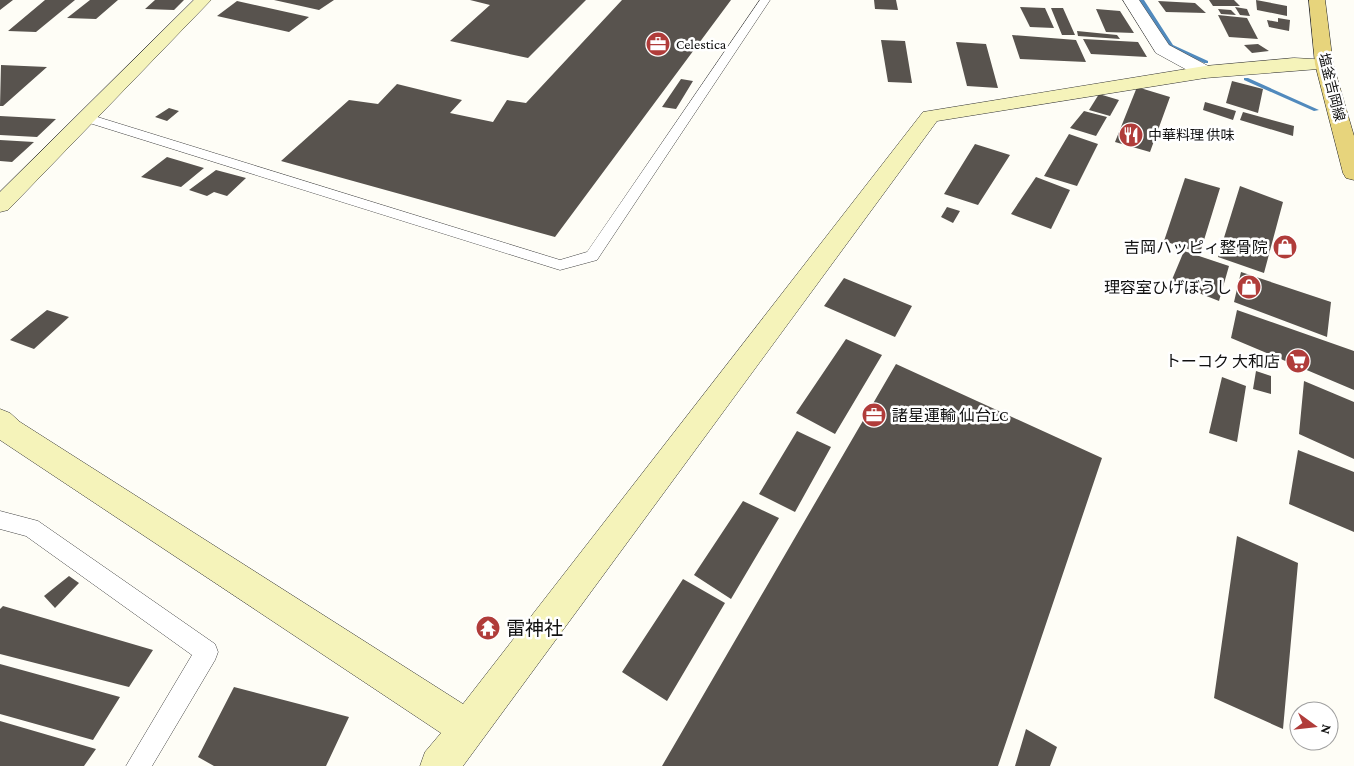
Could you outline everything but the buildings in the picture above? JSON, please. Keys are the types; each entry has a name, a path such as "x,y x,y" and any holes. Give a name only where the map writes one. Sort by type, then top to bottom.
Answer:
{"main road":[{"name":"塩釜吉岡線","path":"1316,0 1324,64 1354,173"}],"street":[{"path":"0,205 203,0"},
{"path":"1132,0 1162,49 1205,72"},
{"path":"439,766 930,116 1205,72 1294,64 1324,64"},
{"path":"0,421 10,431 467,728"}],"lane":[{"path":"87,118 560,265 592,256 764,0"},
{"path":"0,520 31,528 206,652 138,766"}],"waterway":[{"path":"1141,0 1171,46 1206,62"},
{"path":"1246,79 1316,110"}],"place":[{"name":"Celestica","path":"658,44"},
{"name":"中華料理 供味","path":"1131,135"},
{"name":"吉岡ハッピィ整骨院","path":"1285,247"},
{"name":"理容室ひげぼうし","path":"1249,287"},
{"name":"トーコク 大和店","path":"1298,361"},
{"name":"諸星運輸 仙台LC","path":"874,415"},
{"name":"雷神社","path":"488,628"}]}
